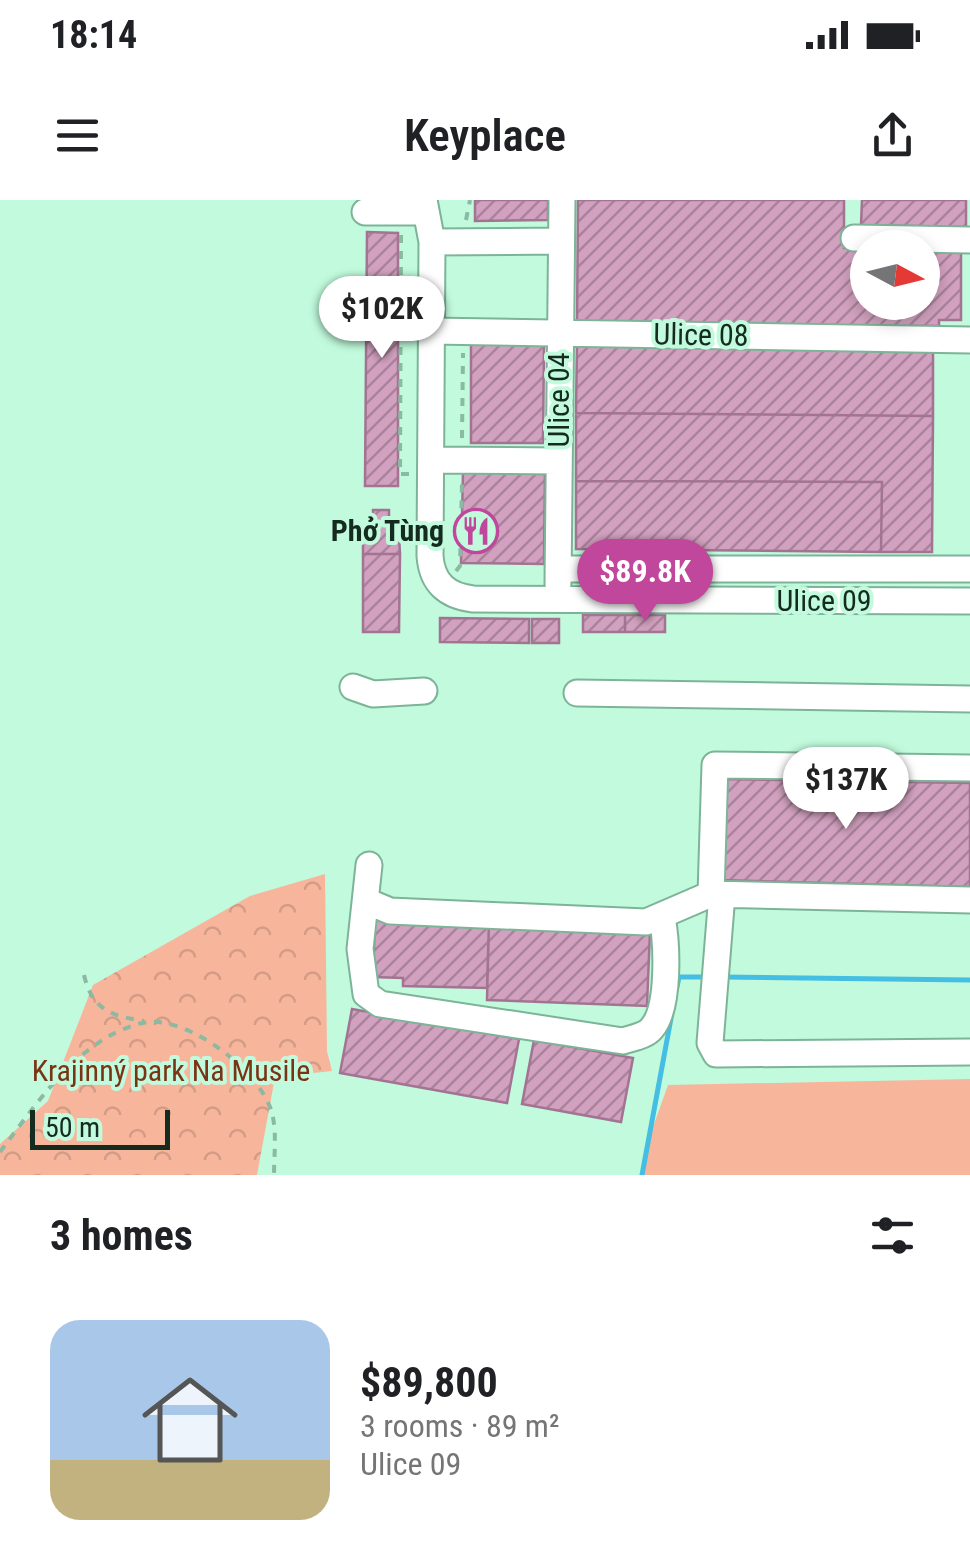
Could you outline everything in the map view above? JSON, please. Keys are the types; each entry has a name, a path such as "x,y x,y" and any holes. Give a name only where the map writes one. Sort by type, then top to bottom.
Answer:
{"street":[{"name":"Ulice 04","path":"558,599 562,200"},
{"path":"365,212 416,208 432,242 430,467 558,461"},
{"path":"940,239 970,240"},
{"path":"432,242 560,242"},
{"name":"Ulice 08","path":"431,331 970,340"},
{"name":"Ulice 09","path":"430,467 431,565 442,587 454,596 473,600 970,601"},
{"name":"Ulice 09","path":"558,569 970,570"},
{"path":"353,688 373,694 424,690"},
{"path":"577,693 970,699"},
{"path":"970,768 714,766 719,978 710,1043 716,1054 970,1052"},
{"path":"369,865 360,970 366,994 380,1004 623,1041 653,1028 661,1004 666,954 662,917"},
{"path":"366,901 390,911 646,922 716,894 970,900"}],"path":[{"path":"464,227 470,200"},
{"path":"416,208 400,474 430,467"},
{"path":"84,975 91,1000 102,1010 184,1029 216,1047 254,1079 272,1112 274,1175"},
{"path":"0,1152 84,1054 113,1034 148,1021"}],"green space":[{"name":"Krajinný park Na Musile","path":"325,874 327,1051 332,1071 275,1077 257,1175 0,1175 0,1144 48,1101 93,985 250,896"},
{"path":"970,1079 970,1175 643,1175 648,1141 668,1085"}],"building":[{"path":"475,200 548,200 548,220 475,221"},
{"path":"578,200 844,200 844,248 850,248 850,320 939,320 939,326 577,325"},
{"path":"862,200 966,200 966,227 861,225"},
{"path":"367,232 398,233 398,486 365,486"},
{"path":"940,248 961,248 961,320 940,320"},
{"path":"471,343 544,344 543,443 471,443"},
{"path":"577,343 933,346 933,416 576,413"},
{"path":"576,413 933,416 932,552 881,552 882,482 576,481"},
{"path":"463,472 545,474 544,564 461,563"},
{"path":"576,481 882,482 881,552 576,549"},
{"path":"373,510 389,510 389,535 399,535 400,554 363,554 363,534 373,534"},
{"path":"363,554 400,554 399,632 363,632"},
{"path":"583,615 625,615 625,632 583,632"},
{"path":"625,615 665,615 665,632 625,632"},
{"path":"440,618 529,619 529,643 440,642"},
{"path":"532,619 559,619 559,643 532,643"},
{"path":"720,779 970,783 970,887 720,880"},
{"path":"375,918 489,922 487,988 403,986 403,978 373,977"},
{"path":"489,922 650,931 647,1006 487,1000"},
{"path":"352,1009 519,1039 507,1103 340,1073"},
{"path":"534,1040 633,1058 621,1122 522,1104"}],"waterway":[{"path":"677,987 679,977 707,977"},
{"path":"723,977 970,980"},
{"path":"642,1175 672,1013"}],"place":[{"name":"Phở Tùng","path":"476,531"}]}
